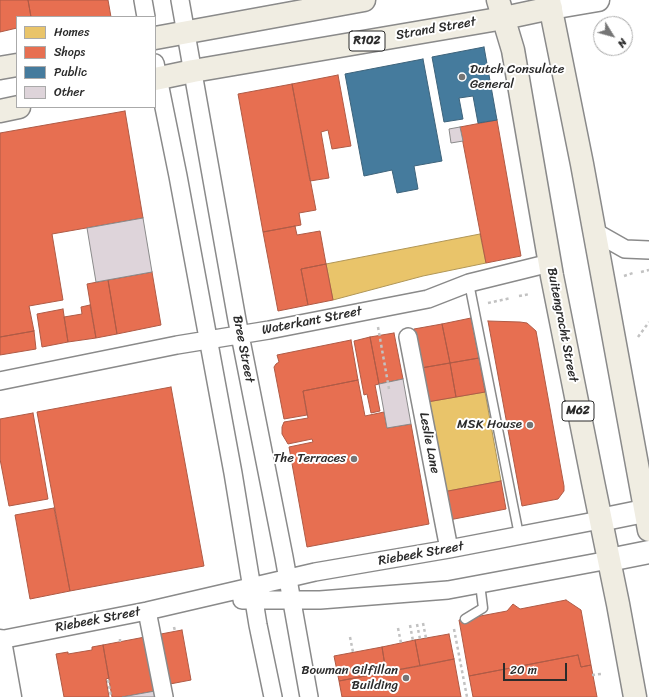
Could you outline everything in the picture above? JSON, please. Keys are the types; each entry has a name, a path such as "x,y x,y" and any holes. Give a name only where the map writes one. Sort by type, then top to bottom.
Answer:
{"main road":[{"path":"156,38 364,0"},
{"path":"550,4 648,517"},
{"name":"Strand Street","path":"156,73 193,71 501,9 550,4"},
{"name":"Buitengracht Street","path":"501,9 513,50 550,263 600,520 610,560 635,697"},
{"path":"0,68 16,65"},
{"path":"0,111 16,108"}],"street":[{"path":"143,0 146,16"},
{"name":"Bree Street","path":"180,0 240,334 292,599 309,697"},
{"name":"Strand Street","path":"550,4 598,0"},
{"path":"156,73 178,176 209,340 233,473 252,593 273,697"},
{"path":"594,232 625,248 649,250"},
{"name":"Waterkant Street","path":"0,381 191,343 428,299 469,283 550,263"},
{"name":"Leslie Lane","path":"408,337 449,549"},
{"name":"Riebeek Street","path":"252,593 288,578 323,570 449,549 600,520 648,517"},
{"name":"Riebeek Street","path":"0,640 147,611 196,599 252,593 292,599 320,600 448,590 649,552"},
{"path":"147,611 164,697"},
{"path":"0,640 10,697"}],"lane":[{"path":"469,283 519,536"},
{"path":"465,619 482,608 480,584"}],"path":[{"path":"641,272 649,270"},
{"path":"624,276 633,274"},
{"path":"519,296 530,294"},
{"path":"492,302 510,298"},
{"path":"638,337 649,322"},
{"path":"377,323 389,389"},
{"path":"423,623 426,638"},
{"path":"417,624 420,639"},
{"path":"453,625 467,697"},
{"path":"410,626 413,641"},
{"path":"174,627 175,631"},
{"path":"398,628 401,643"},
{"path":"350,637 352,652"},
{"path":"592,675 601,674"},
{"path":"108,680 111,697"}],"building: Homes":[{"path":"480,234 486,263 423,276 333,300 326,264"},
{"path":"485,392 501,481 443,492 427,402"}],"building: Shops":[{"path":"0,0 28,0 31,16 16,16 16,28 0,32"},
{"path":"28,0 108,0 111,16 31,16"},
{"path":"338,75 351,146 332,149 328,130 321,132 329,178 310,181 292,84"},
{"path":"292,84 316,210 299,213 301,225 263,232 238,94"},
{"path":"125,111 143,218 52,234 63,300 29,306 34,331 0,337 0,133"},
{"path":"497,120 521,256 486,263 460,127"},
{"path":"295,226 297,235 320,231 326,264 301,269 308,305 278,311 263,232"},
{"path":"326,264 333,300 308,305 301,269"},
{"path":"152,272 161,325 117,334 108,280"},
{"path":"108,280 117,334 96,338 87,284"},
{"path":"90,305 96,338 68,342 64,317 82,314 81,307"},
{"path":"63,309 68,342 42,347 37,314"},
{"path":"471,318 479,358 450,363 442,324"},
{"name":"MSK House","path":"488,321 527,323 536,331 564,486 564,491 558,499 522,506"},
{"path":"442,324 450,363 421,368 414,329"},
{"path":"34,331 36,349 0,355 0,337"},
{"path":"394,333 403,379 379,384 370,337"},
{"path":"370,337 379,384 375,385 380,411 371,413 367,394 364,395 354,341"},
{"path":"351,340 358,380 303,391 307,415 284,419 274,367 279,362 277,355"},
{"path":"479,358 485,392 456,397 450,363"},
{"path":"450,363 456,397 427,402 421,368"},
{"name":"The Terraces","path":"358,380 365,416 384,412 387,428 411,424 429,524 307,547 289,447 313,442 312,439 288,444 282,434 282,427 284,422 308,418 303,391"},
{"path":"171,387 204,566 70,591 37,412"},
{"path":"33,413 48,499 9,506 0,459 0,419"},
{"path":"501,481 506,509 449,520 443,492"},
{"path":"54,508 70,591 30,599 15,515"},
{"path":"566,600 581,610 591,665 581,667 578,655 469,676 459,620 507,611 513,604 520,609"},
{"path":"182,630 191,680 170,684 161,634"},
{"path":"449,634 454,659 420,666 415,640"},
{"path":"145,637 155,691 122,697 112,697 103,645"},
{"path":"415,640 420,666 386,672 382,647"},
{"path":"103,645 109,678 106,679 109,697 64,697 56,654 68,652 68,654 92,650 92,647"},
{"path":"382,647 386,672 339,681 334,656"},
{"path":"578,655 581,667 591,665 597,697 473,697 469,676"},
{"name":"Bowman Gilfillan Building","path":"454,659 461,697 342,697 339,681"}],"building: Public":[{"name":"Dutch Consulate General","path":"484,47 497,120 478,123 473,96 459,98 463,119 444,122 432,57"},
{"path":"423,59 442,161 414,166 418,189 397,193 392,170 364,176 345,74"}],"building: Other":[{"path":"460,127 463,141 451,143 449,129"},
{"path":"143,218 152,272 96,282 87,228"},
{"path":"403,379 411,424 387,428 379,384"},
{"path":"155,691 156,697 122,697"}],"place":[{"name":"Dutch Consulate General","path":"462,77"},
{"name":"MSK House","path":"530,425"},
{"name":"The Terraces","path":"354,459"},
{"name":"Bowman Gilfillan Building","path":"406,678"}]}
